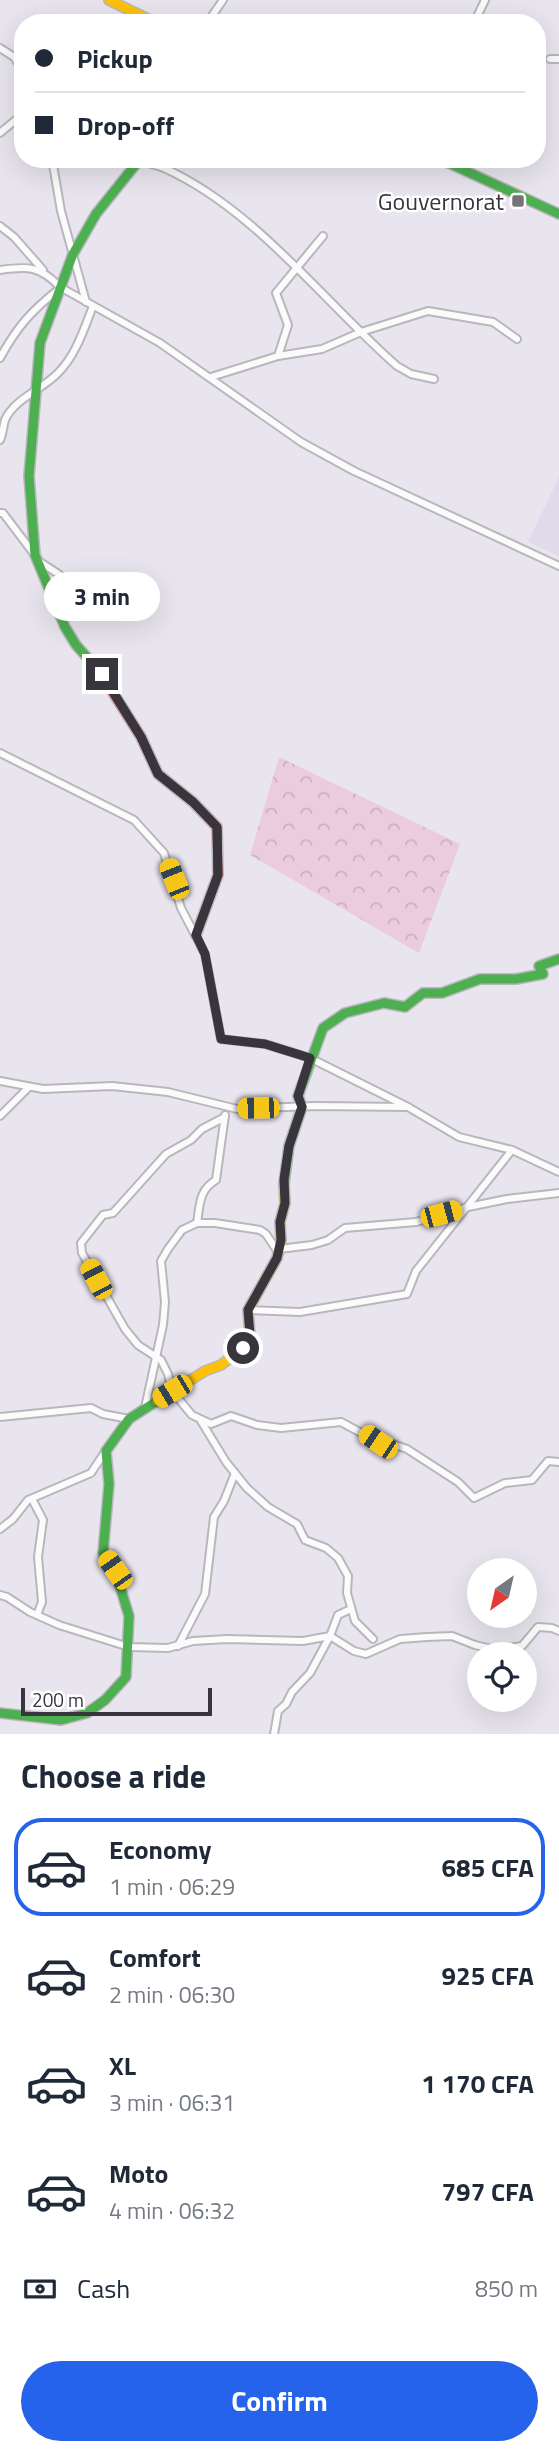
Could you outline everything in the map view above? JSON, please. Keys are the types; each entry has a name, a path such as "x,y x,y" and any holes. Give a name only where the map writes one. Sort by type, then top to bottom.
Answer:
{"street":[{"path":"109,0 138,14"},
{"path":"550,59 559,59"},
{"path":"0,133 14,121"},
{"path":"53,168 86,302"},
{"path":"131,168 96,214 73,254 40,343 29,476 35,555 65,627 76,645 102,674 141,737 158,774 193,802 217,827 218,875 196,935"},
{"path":"165,168 204,191 247,223 397,366 411,374 434,379"},
{"path":"459,168 559,214"},
{"path":"0,226 15,237 36,264 60,287 160,343 301,442 355,471 559,566"},
{"path":"278,356 288,325 276,293 323,236"},
{"path":"0,270 23,266 47,274"},
{"path":"0,359 11,337 39,303 60,287"},
{"path":"0,447 6,419 19,403 57,375 70,360 93,306"},
{"path":"211,377 278,356 322,349 361,332 428,311 493,321 517,339"},
{"path":"0,513 3,513 35,555 70,586 81,614"},
{"path":"0,753 134,820 164,853 181,908 205,954 221,1039 265,1044 310,1058 408,1107 459,1137 512,1150 559,1172"},
{"path":"0,1529 32,1499 91,1473 129,1419 205,1371 221,1365 243,1348 250,1335 248,1310 279,1250 289,1146 302,1107 298,1096 323,1028 345,1013 384,1003 405,1007 423,993 442,993 480,979 516,979 543,974 539,966 559,959"},
{"path":"0,1081 43,1089 112,1086 168,1092 237,1109 408,1107"},
{"path":"0,1116 29,1087"},
{"path":"197,1223 201,1193 207,1185 216,1180 226,1106"},
{"path":"225,1116 166,1154 113,1213 103,1215 81,1243 82,1253 125,1329 138,1345 161,1360 172,1391 192,1415 211,1424 231,1416 257,1425 281,1428 341,1422 378,1442 407,1449 458,1482 474,1497 505,1483 532,1480 548,1461 559,1462"},
{"path":"248,1310 300,1312 407,1294 416,1271 512,1150"},
{"path":"279,1250 328,1240 345,1228 416,1222 507,1199 559,1194"},
{"path":"145,1408 163,1325 165,1302 161,1261 182,1230 197,1223 215,1223 260,1230 279,1250"},
{"path":"0,1417 91,1408 103,1414 129,1419"},
{"path":"200,1419 234,1473 247,1488 268,1507 297,1524 305,1540 326,1548 338,1558 348,1576 346,1593 355,1621 373,1639"},
{"path":"0,1713 61,1720 87,1713 105,1700 126,1676 129,1616 115,1570 103,1553 108,1484 106,1451"},
{"path":"178,1646 205,1594 214,1517 224,1501 234,1473"},
{"path":"32,1499 43,1520 38,1557 42,1602 37,1615"},
{"path":"0,1595 68,1629 129,1647 168,1648 193,1641 303,1641 330,1636 354,1651 366,1654 400,1639 452,1636 495,1650 522,1646 538,1627 559,1631"},
{"path":"274,1734 278,1710 286,1704 292,1692 310,1673 338,1615 351,1609"}],"shaded area":[{"path":"559,477 559,556 528,542"}],"green space":[{"path":"279,757 460,844 419,953 250,855"}],"traffic: fast":[{"path":"100,672 76,645 65,627 35,555 29,476 40,343 73,254 96,214 133,168"},
{"path":"459,168 559,214"},
{"path":"284,1184 289,1146 302,1107 298,1096 323,1028 345,1013 384,1003 405,1007 423,993 442,993 480,979 516,979 543,974 539,966 559,959"},
{"path":"0,1713 61,1720 87,1713 105,1700 126,1677 129,1616 115,1570 103,1553 109,1484 106,1451 129,1419 157,1401"}],"traffic: slow":[{"path":"109,0 138,14"},
{"path":"157,1401 205,1371 221,1365 243,1348 250,1335 248,1310 277,1258 281,1240 280,1222 285,1203 284,1184"}],"traffic: jam":[{"path":"100,672 141,737 158,774 193,802 217,827 218,875 196,935"}],"place":[{"name":"Gouvernorat","path":"518,201"}],"route":[{"path":"102,674 141,737 158,774 193,802 217,827 218,875 196,935 205,954 221,1039 265,1044 310,1058 298,1096 302,1107 289,1146 284,1179 284,1213 280,1222 281,1240 277,1258 248,1310 250,1335 243,1348"}]}
